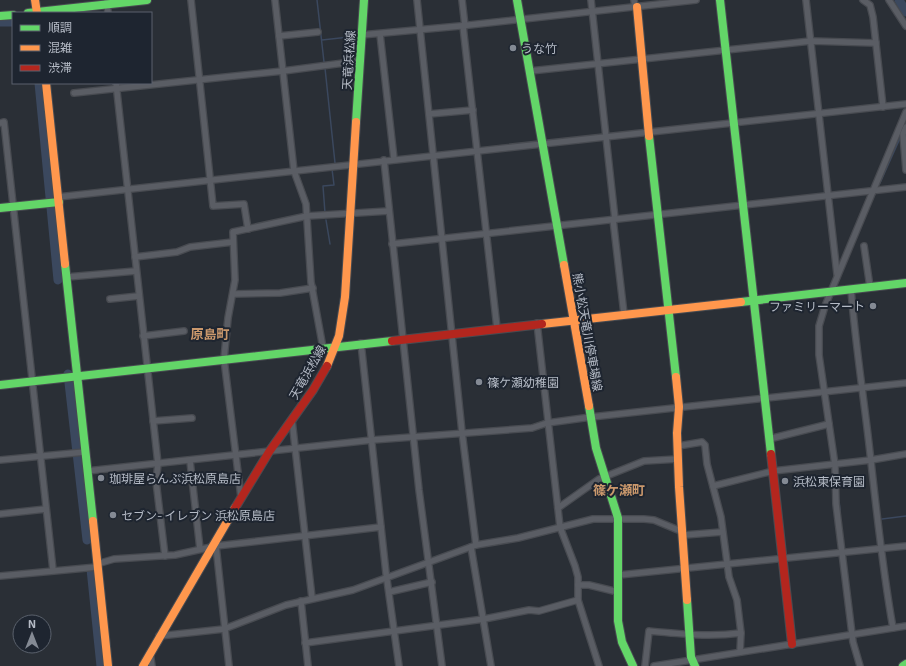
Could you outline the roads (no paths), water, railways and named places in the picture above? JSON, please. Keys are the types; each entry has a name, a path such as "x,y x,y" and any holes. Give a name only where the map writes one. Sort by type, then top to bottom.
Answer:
{"main road":[{"path":"34,12 35,0"},
{"path":"41,12 107,2 147,0"},
{"name":"天竜浜松線","path":"143,666 159,636 213,547 241,497 269,452 313,390 337,346 345,297 364,0"},
{"name":"熊小松天竜川停車場線","path":"517,0 596,448 618,518 618,592 620,633 633,666"},
{"path":"720,0 727,50 792,644"},
{"path":"635,5 680,407 678,459 690,635 694,663"},
{"path":"0,16 12,15"},
{"path":"46,84 54,201 67,278 72,376 85,452 108,666"},
{"path":"0,208 54,201"},
{"path":"0,385 669,308 906,283"}],"street":[{"path":"191,0 213,206 244,204 248,229"},
{"path":"275,0 294,171 306,204 312,288 323,348"},
{"path":"417,0 453,333 474,546 491,666"},
{"path":"462,0 497,328"},
{"path":"592,0 608,137 614,219 624,314"},
{"path":"361,36 593,12 635,5 696,0"},
{"path":"806,0 837,275"},
{"path":"863,0 870,5 872,10 883,107"},
{"path":"890,0 906,26"},
{"path":"107,2 108,12"},
{"path":"279,36 318,32"},
{"path":"380,34 394,159"},
{"path":"530,71 811,41 876,43"},
{"path":"152,83 283,71 360,61"},
{"path":"74,93 116,86 140,84"},
{"path":"116,86 158,464 156,481 165,556"},
{"path":"54,201 127,189 384,160 543,145 906,104"},
{"path":"429,114 473,110"},
{"path":"860,666 853,635 836,504 834,465 823,391 818,338 820,322 830,292 876,190 906,112"},
{"path":"0,123 4,122 53,570"},
{"path":"906,126 903,134 906,170"},
{"path":"384,160 419,490 442,666"},
{"path":"392,244 906,187"},
{"path":"241,497 224,359 235,280 233,232 307,216 389,211"},
{"path":"135,257 177,252 190,247 233,242"},
{"path":"864,246 870,287"},
{"path":"67,278 136,271"},
{"path":"233,294 280,293 312,288"},
{"path":"851,290 855,338 871,460 880,549 893,628"},
{"path":"110,299 139,296"},
{"path":"537,323 547,423 560,527 575,566 578,586 578,600 599,666"},
{"path":"143,336 184,331"},
{"path":"361,343 381,527 399,666"},
{"path":"87,471 412,436 532,428 547,423 591,417 906,383"},
{"path":"153,421 192,418"},
{"path":"292,420 312,598"},
{"path":"769,440 829,424"},
{"path":"678,446 702,442 705,445 707,464 721,517 729,577 737,600 741,633 740,652"},
{"path":"0,460 85,452"},
{"path":"714,486 773,471 834,465 906,454"},
{"path":"558,508 599,479 606,476 644,461 678,459"},
{"path":"190,460 200,549"},
{"path":"0,514 46,509"},
{"path":"159,636 224,629 301,601 353,590 429,561 474,546 518,538 593,519 618,518 654,520 683,533 722,532"},
{"path":"0,576 86,568 114,559 165,556 213,547 381,527"},
{"path":"619,575 783,557 906,546"},
{"path":"213,547 229,666"},
{"path":"389,592 432,582"},
{"path":"578,586 589,585 618,592"},
{"path":"305,643 484,619 529,610 539,611 578,600"},
{"path":"301,601 308,666"},
{"path":"654,666 694,663 740,652 906,626"},
{"path":"644,666 649,631 690,635 725,635 741,633"},
{"path":"150,653 152,666"}],"waterway":[{"path":"317,0 324,62"},
{"path":"899,0 906,12"},
{"path":"0,22 12,22"},
{"path":"322,40 358,36"},
{"path":"325,68 335,163"},
{"path":"39,84 58,280"},
{"path":"904,126 906,121"},
{"path":"880,183 901,136"},
{"path":"325,213 323,186 334,185 332,169"},
{"path":"326,220 330,244"},
{"path":"68,374 87,540"},
{"path":"839,500 840,510"},
{"path":"882,519 906,516"},
{"path":"91,569 101,666"},
{"path":"895,625 906,623"}],"place":[{"name":"うな竹","path":"513,48"},
{"name":"ファミリーマート","path":"873,306"},
{"name":"篠ケ瀬幼稚園","path":"479,382"},
{"name":"珈琲屋らんぷ浜松原島店","path":"101,478"},
{"name":"浜松東保育園","path":"785,481"},
{"name":"セブン‐イレブン 浜松原島店","path":"113,515"}],"district":[{"name":"原島町","path":"210,334"},
{"name":"篠ケ瀬町","path":"619,490"}]}
